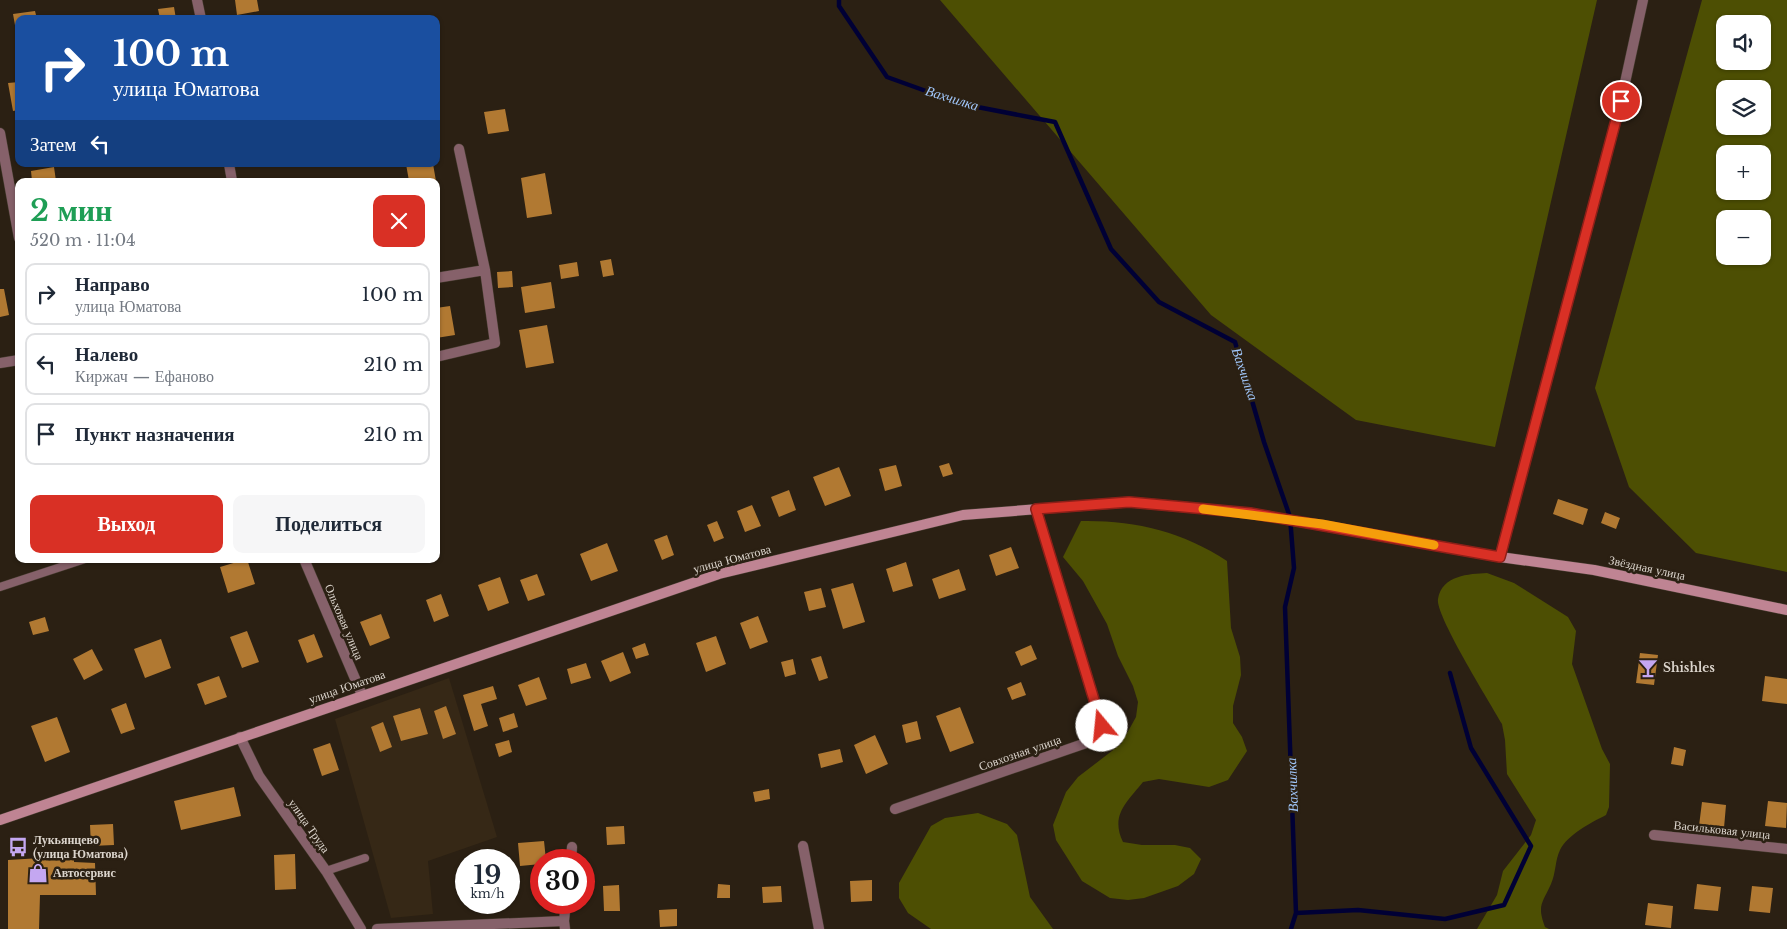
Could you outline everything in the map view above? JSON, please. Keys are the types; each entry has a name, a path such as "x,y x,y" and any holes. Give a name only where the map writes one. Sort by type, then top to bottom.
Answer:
{"main road":[{"name":"улица Юматова","path":"0,820 719,574 963,515 1129,502 1250,513 1322,524 1500,557"},
{"name":"Звёздная улица","path":"1500,557 1594,570 1787,610"}],"street":[{"path":"197,0 200,15"},
{"path":"1500,557 1621,101 1643,0"},
{"path":"0,132 15,216"},
{"path":"440,356 494,342 485,270 459,149"},
{"path":"440,277 485,270"},
{"path":"0,363 15,361"},
{"name":"Совхозная улица","path":"895,809 1089,742 1102,726 1036,509"},
{"name":"Ольховая улица","path":"306,563 362,695"},
{"name":"улица Труда","path":"240,737 259,776 326,871 361,929"},
{"name":"Васильковая улица","path":"1654,835 1787,849"},
{"path":"803,846 819,929"},
{"path":"378,929 565,925"}],"lane":[{"path":"0,587 74,563"},
{"path":"326,871 365,858"}],"shaded area":[{"path":"940,0 1597,0 1495,447 1356,420 1211,315"},
{"path":"1702,0 1787,0 1787,572 1696,553 1629,487 1595,388"},
{"path":"1081,521 1138,525 1157,529 1193,542 1227,561 1231,628 1240,657 1241,675 1233,706 1233,723 1242,737 1247,751 1228,780 1209,787 1159,779 1143,782 1126,803 1119,816 1118,824 1123,842 1142,845 1175,845 1190,848 1201,859 1194,874 1178,886 1144,898 1128,900 1110,898 1082,881 1056,840 1053,825 1066,792 1078,777 1121,744 1136,717 1138,702 1133,686 1118,656 1107,624 1083,581 1063,557"},
{"path":"1487,573 1514,583 1568,617 1576,631 1572,664 1602,749 1610,764 1609,807 1606,815 1574,834 1563,844 1558,854 1553,880 1541,909 1545,927 1549,929 1477,929 1497,895 1503,871 1531,835 1536,820 1507,774 1502,724 1454,640 1439,608 1438,599 1441,591 1451,580 1465,575"},
{"path":"449,678 497,837 462,849 455,849 455,852 428,861 433,914 391,918 335,719"},
{"path":"978,813 1007,824 1017,835 1030,897 1053,929 931,929 908,913 899,898 899,883 931,826 945,818"}],"building":[{"path":"235,0 257,0 259,11 237,15"},
{"path":"174,7 175,15 159,15 158,9"},
{"path":"35,11 36,15 15,15 15,25 13,14"},
{"path":"15,82 15,111 13,111 8,83"},
{"path":"505,109 509,131 488,134 484,112"},
{"path":"54,167 56,178 32,178 31,171"},
{"path":"407,167 434,167 435,178 408,178"},
{"path":"545,173 552,214 527,218 521,178"},
{"path":"611,259 614,275 603,277 600,261"},
{"path":"577,262 579,276 561,279 559,265"},
{"path":"512,271 513,287 498,288 497,272"},
{"path":"551,282 555,308 525,313 521,287"},
{"path":"0,289 4,289 9,315 0,317"},
{"path":"450,306 455,335 440,337 440,307"},
{"path":"547,325 554,363 526,368 519,330"},
{"path":"949,463 953,474 943,477 939,466"},
{"path":"896,465 902,486 885,491 879,469"},
{"path":"839,467 851,496 825,506 813,477"},
{"path":"789,490 796,510 779,517 771,497"},
{"path":"1558,499 1588,509 1583,525 1553,514"},
{"path":"752,505 761,526 745,532 737,511"},
{"path":"1605,512 1620,518 1616,529 1601,523"},
{"path":"717,521 724,538 714,542 707,525"},
{"path":"667,535 674,555 662,560 654,540"},
{"path":"607,543 618,571 591,581 580,554"},
{"path":"1011,547 1019,568 996,576 989,555"},
{"path":"906,562 913,586 893,592 886,569"},
{"path":"234,563 248,563 255,584 228,593 220,567"},
{"path":"959,569 966,590 939,599 932,579"},
{"path":"537,574 545,595 528,601 520,580"},
{"path":"500,577 509,603 488,611 478,585"},
{"path":"853,583 865,622 843,629 831,589"},
{"path":"821,588 826,607 809,611 804,592"},
{"path":"441,594 449,616 434,622 426,600"},
{"path":"381,614 390,638 370,646 360,622"},
{"path":"758,616 768,642 750,649 740,623"},
{"path":"45,617 49,631 33,635 29,622"},
{"path":"247,631 259,662 242,668 230,637"},
{"path":"314,634 323,657 307,663 298,640"},
{"path":"716,636 726,664 706,672 696,643"},
{"path":"161,639 171,668 145,678 134,649"},
{"path":"645,643 649,655 636,659 632,648"},
{"path":"1031,645 1037,659 1021,666 1015,652"},
{"path":"92,649 103,670 84,680 73,659"},
{"path":"623,652 631,673 610,682 601,661"},
{"path":"1640,653 1658,655 1654,685 1636,683"},
{"path":"821,656 828,678 819,681 811,659"},
{"path":"793,659 796,674 785,677 781,662"},
{"path":"586,663 591,678 571,684 567,669"},
{"path":"219,676 227,697 205,705 197,684"},
{"path":"1765,676 1787,679 1787,704 1762,701"},
{"path":"539,677 547,699 526,706 518,685"},
{"path":"1021,682 1026,695 1012,700 1007,688"},
{"path":"493,686 497,699 481,704 488,726 474,731 463,695"},
{"path":"126,703 135,729 121,734 111,709"},
{"path":"446,706 456,734 443,739 434,711"},
{"path":"960,707 974,743 950,752 936,716"},
{"path":"420,708 428,734 401,741 393,716"},
{"path":"514,713 518,727 503,732 499,718"},
{"path":"57,717 70,752 45,762 31,726"},
{"path":"917,721 921,739 906,743 902,725"},
{"path":"383,722 392,747 380,752 371,727"},
{"path":"875,735 888,764 866,774 854,745"},
{"path":"509,740 512,752 499,757 495,744"},
{"path":"330,743 339,770 322,776 313,749"},
{"path":"1674,747 1686,750 1683,766 1671,764"},
{"path":"840,749 843,762 821,768 818,754"},
{"path":"234,787 241,816 181,830 174,801"},
{"path":"769,789 770,799 755,802 753,792"},
{"path":"1768,801 1787,803 1786,828 1765,826"},
{"path":"1702,802 1726,805 1724,828 1699,826"},
{"path":"113,824 114,845 91,846 90,825"},
{"path":"624,826 625,844 607,845 606,827"},
{"path":"544,841 545,849 530,849 530,865 520,866 518,843"},
{"path":"295,854 296,889 275,890 274,855"},
{"path":"74,856 74,862 95,863 96,895 40,895 39,929 8,929 8,860"},
{"path":"872,880 872,901 851,902 850,881"},
{"path":"718,884 730,885 730,898 717,898"},
{"path":"1697,884 1721,887 1718,911 1694,909"},
{"path":"619,885 620,911 604,911 603,886"},
{"path":"781,886 782,902 763,903 762,887"},
{"path":"1752,886 1773,888 1770,913 1749,911"},
{"path":"1648,903 1673,906 1671,928 1645,925"},
{"path":"677,909 677,926 660,927 659,910"}],"waterway":[{"name":"Вахчилка","path":"839,0 839,6 887,77 962,104 1055,122 1111,249 1159,302 1235,342 1264,442 1290,517 1294,568 1285,607 1296,913 1291,929"},
{"path":"1296,913 1358,910 1445,919 1504,905 1531,846 1471,748 1450,673"}],"slow traffic":[{"path":"1203,509 1250,513 1322,524 1434,545"}],"place":[{"name":"Shishles","path":"1648,668"},
{"name":"Лукьянцево (улица Юматова)","path":"18,847"},
{"name":"Автосервис","path":"38,873"}],"route":[{"path":"1102,726 1036,509 1129,502 1250,513 1322,524 1500,557 1621,101"}]}
